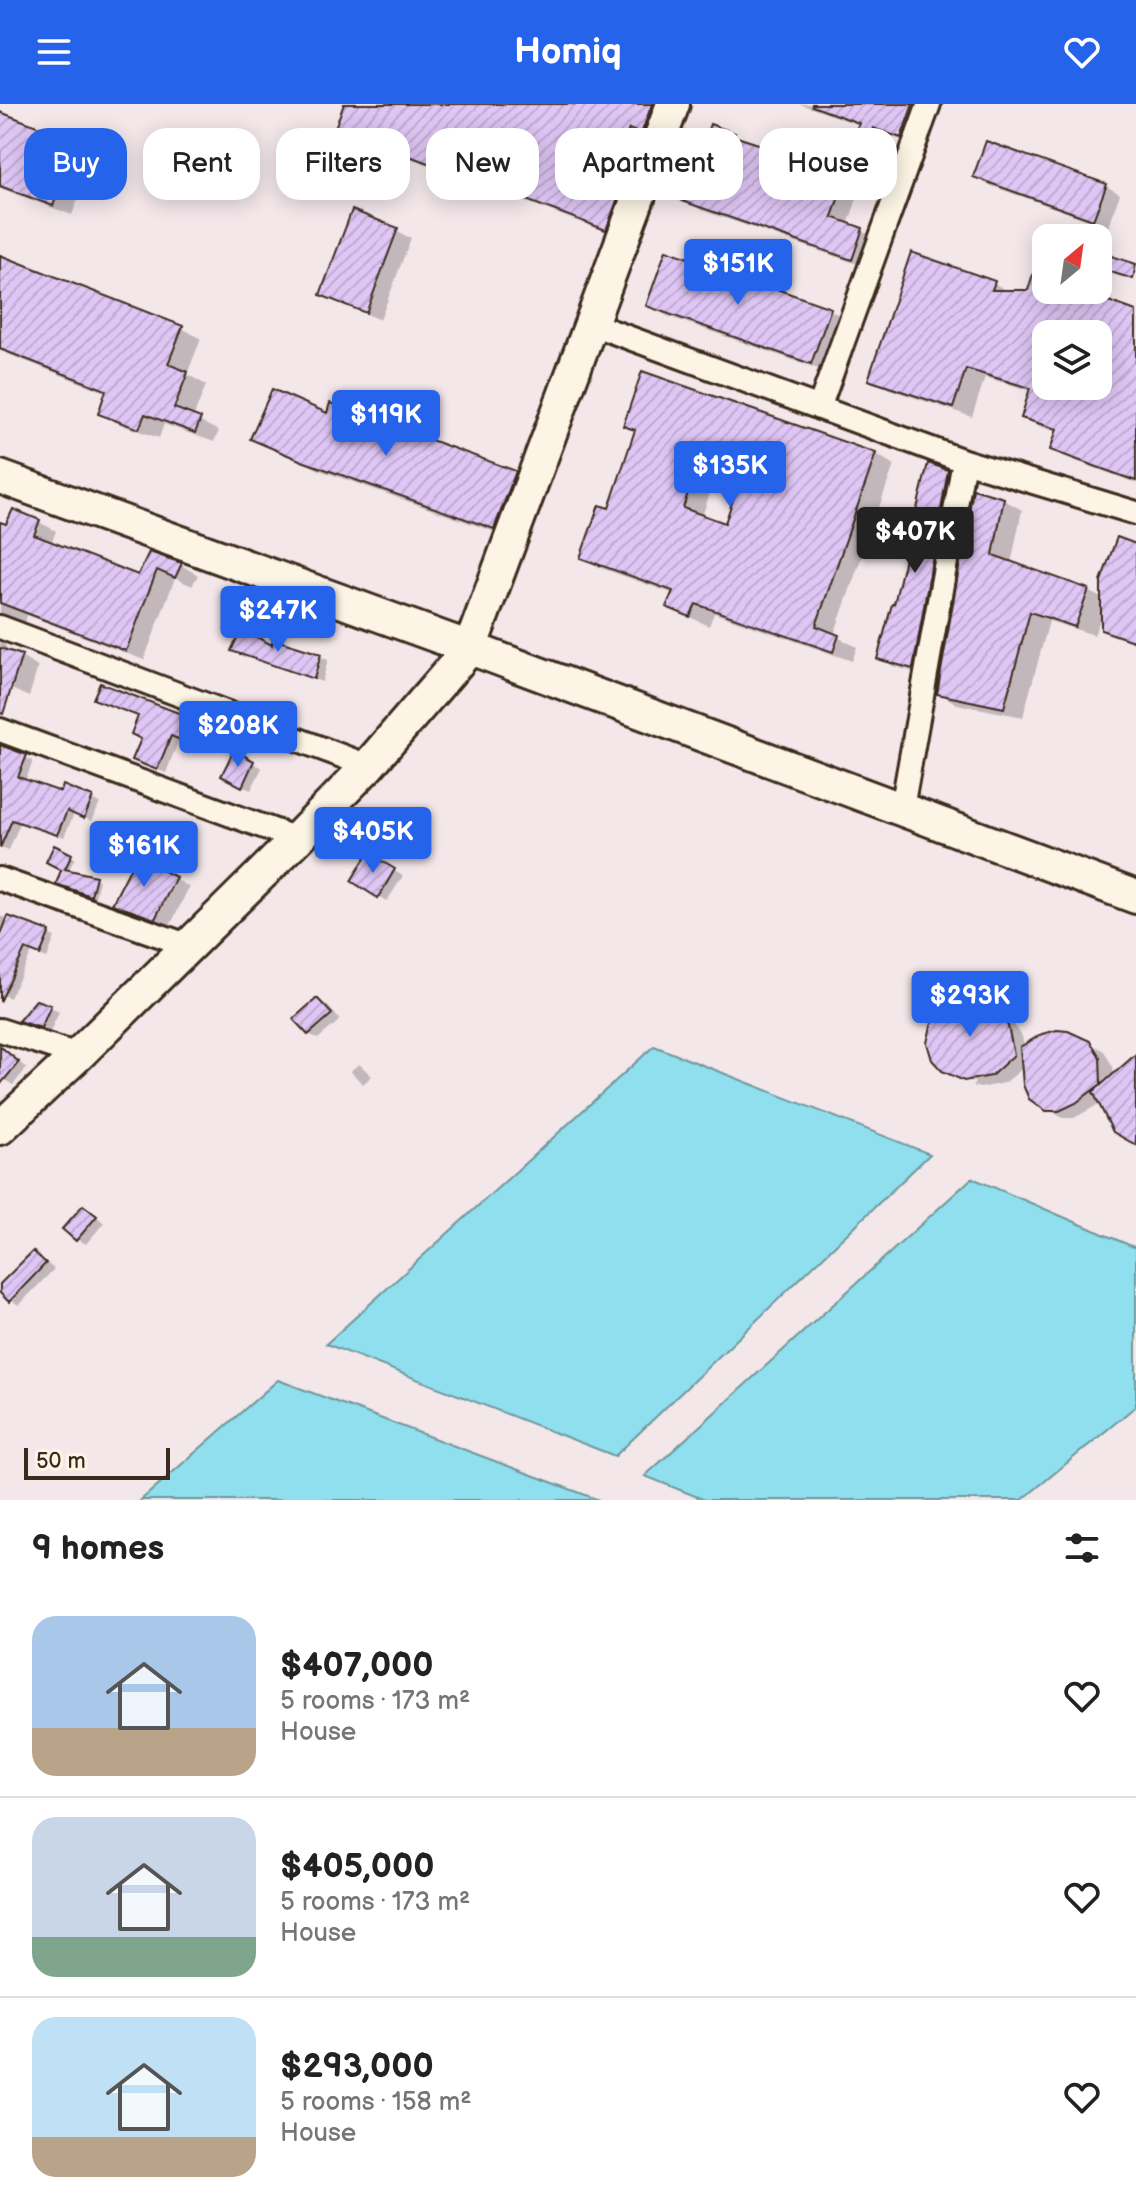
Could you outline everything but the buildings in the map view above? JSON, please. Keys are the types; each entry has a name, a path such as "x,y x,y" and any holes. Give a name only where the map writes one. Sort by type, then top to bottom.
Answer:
{"street":[{"path":"0,1128 297,839 368,766 470,648 673,104"},
{"path":"819,408 929,104"},
{"path":"589,323 964,461 1136,513"},
{"path":"902,808 964,461"},
{"path":"0,477 470,648 1136,897"},
{"path":"0,627 368,766"},
{"path":"0,730 297,839"},
{"path":"0,879 187,945"},
{"path":"0,1030 78,1055"}],"water":[{"path":"654,1046 930,1154 615,1456 326,1344"},
{"path":"972,1178 1136,1248 1136,1406 1022,1500 705,1500 645,1476"},
{"path":"278,1380 599,1500 141,1500"}]}
